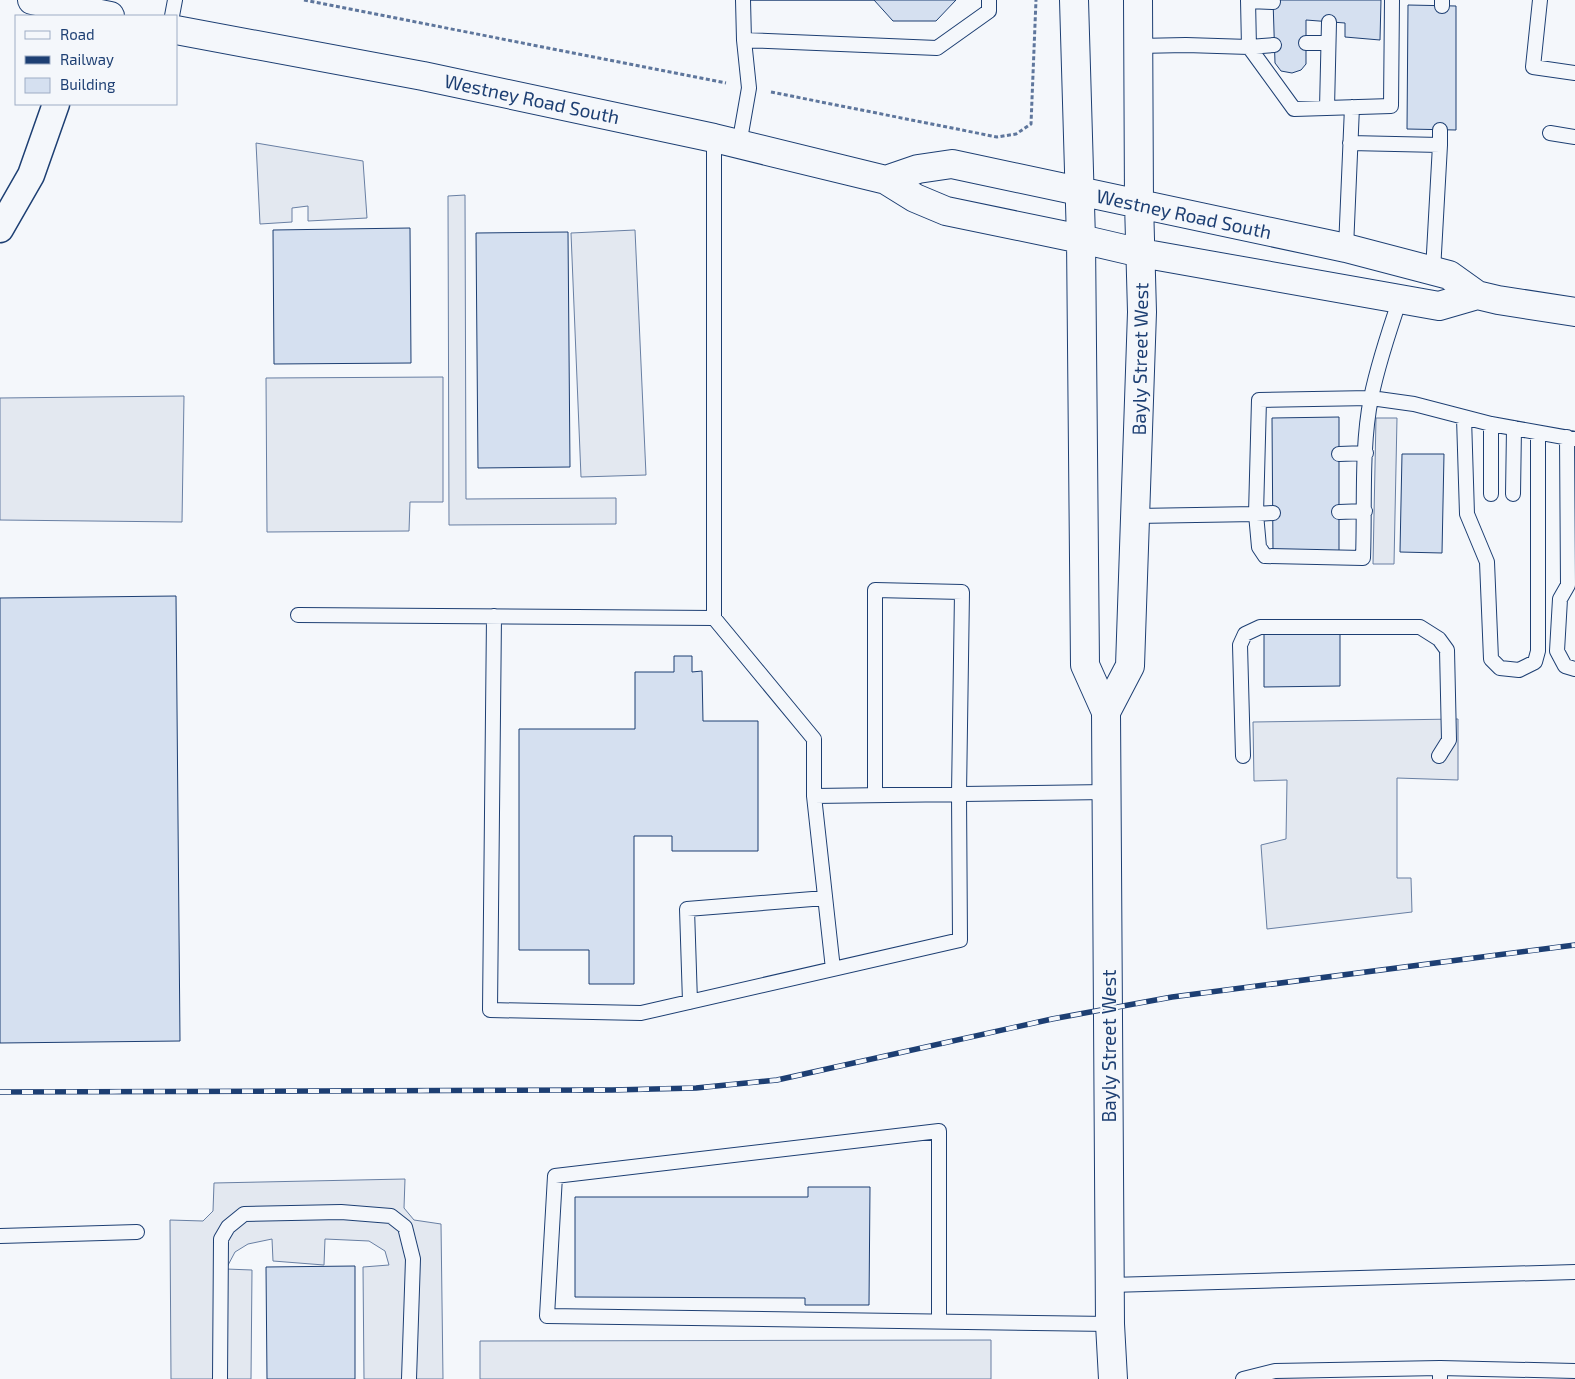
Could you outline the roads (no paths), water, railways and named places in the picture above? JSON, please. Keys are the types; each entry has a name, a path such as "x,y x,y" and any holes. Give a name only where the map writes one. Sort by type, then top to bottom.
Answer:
{"main road":[{"path":"32,0 106,15"},
{"name":"Bayly Street West","path":"1074,0 1081,238 1085,665 1106,712 1110,1324 1113,1379"},
{"name":"Bayly Street West","path":"1106,712 1130,666 1142,312 1139,203 1138,0"},
{"name":"Westney Road South","path":"178,30 423,76 726,142 886,180 915,198 946,211 1081,238 1141,253 1439,306 1477,295"},
{"name":"Westney Road South","path":"886,180 918,169 952,164 1346,248 1449,275 1477,295 1575,312"}],"street":[{"path":"0,229 31,175 56,105"}],"lane":[{"path":"172,15 175,0"},
{"path":"742,0 744,40 750,88 726,142 714,618 814,739 814,796 833,969"},
{"path":"744,40 937,48 988,11 989,0"},
{"path":"1273,2 1248,0 1249,46 1294,109 1391,106 1392,0"},
{"path":"1540,0 1533,67 1575,73"},
{"path":"1327,108 1329,22"},
{"path":"1306,44 1328,43"},
{"path":"1138,46 1274,45"},
{"path":"1346,248 1352,107"},
{"path":"1433,271 1440,130"},
{"path":"1550,132 1575,137"},
{"path":"1350,143 1440,145"},
{"path":"1400,299 1388,334 1371,398 1366,453 1364,558 1265,556 1259,547 1256,514 1265,454 1259,400 1371,398 1414,404 1491,424 1571,438 1571,587 1560,599 1556,651 1565,666 1575,669"},
{"path":"1464,418 1468,514 1488,562 1491,659 1500,668 1519,670 1535,662 1538,650 1538,433"},
{"path":"1491,424 1491,494"},
{"path":"1513,494 1514,428"},
{"path":"1339,454 1366,453"},
{"path":"1339,512 1365,511"},
{"path":"1136,516 1273,513"},
{"path":"494,616 490,1010 641,1013 960,940 959,794 962,592 875,590 875,795"},
{"path":"298,615 714,618"},
{"path":"1243,756 1240,645 1245,634 1260,627 1420,627 1439,639 1447,650 1449,740 1440,756"},
{"path":"814,796 1107,792"},
{"path":"690,1002 687,908 826,898"},
{"path":"939,1322 939,1131 555,1176 547,1316 939,1322 1110,1324"},
{"path":"220,1379 221,1239 228,1226 244,1214 342,1212 391,1216 405,1228 413,1259 409,1379"},
{"path":"0,1236 137,1232"},
{"path":"1110,1285 1575,1272"},
{"path":"1243,1379 1275,1371 1440,1374 1575,1370"}],"railway":[{"path":"0,1092 612,1090 696,1088 777,1080 1052,1019 1172,997 1575,945"}]}
